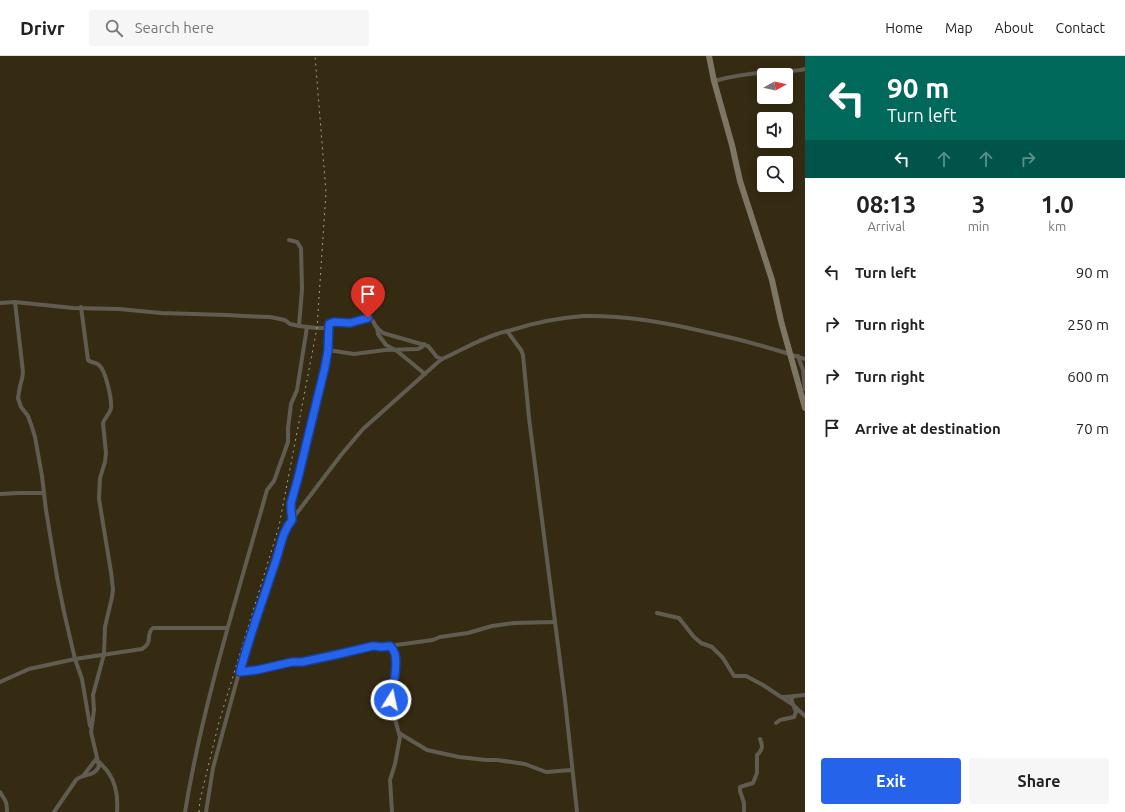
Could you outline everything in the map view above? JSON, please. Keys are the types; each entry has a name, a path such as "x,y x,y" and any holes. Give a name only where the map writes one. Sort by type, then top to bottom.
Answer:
{"street":[{"path":"709,56 740,181 772,280 805,408"},
{"path":"714,81 731,76 805,69"},
{"path":"289,240 297,242 301,248 302,289 299,326"},
{"path":"0,302 15,302 58,307 173,313 227,314 278,318 285,320 290,324 317,328 324,328 334,322 350,323 369,318 380,331 424,344 428,346 437,357 442,359"},
{"path":"15,302 23,372 18,398 21,407 28,416 35,437 57,577 75,659 82,679 91,732 99,766 96,771 79,777 76,780 54,812"},
{"path":"81,308 88,360 101,367 105,376 111,403 110,413 105,419 104,423 106,453 100,478 99,499 112,581 112,597 105,627 104,654 93,695 94,710 91,732"},
{"path":"206,812 213,768 240,672 256,616 287,526 336,460 363,429 442,359 498,333 530,324 583,316 623,317 681,326 734,338 805,359"},
{"path":"292,520 291,503 323,377 328,350 329,325"},
{"path":"185,812 194,759 227,628 267,490 274,481 288,442 290,404 297,390 307,327"},
{"path":"377,327 378,334 386,345 397,351 425,374"},
{"path":"508,331 523,355 529,418 556,622 578,812"},
{"path":"328,350 354,354 418,349 424,344"},
{"path":"798,356 803,370 805,389"},
{"path":"0,494 44,493"},
{"path":"657,613 679,618 694,637 701,643 712,647 724,658 734,676 746,676 763,685 792,704 805,716"},
{"path":"240,672 257,670 292,662 302,662 373,646 381,647 432,640 440,637 468,633 492,626 514,623 556,622"},
{"path":"0,682 28,669 75,659 142,649 147,646 150,630 155,627 227,628"},
{"path":"390,646 396,656 391,702 400,737 395,764 390,780 392,812"},
{"path":"781,697 805,695"},
{"path":"776,724 780,720 794,717 796,712 791,699 794,696"},
{"path":"399,733 427,750 459,757 525,764 546,772 572,770"},
{"path":"744,812 744,803 740,787 753,783 757,773 757,755 761,751 763,745 760,738"},
{"path":"83,776 98,760"},
{"path":"98,760 107,771 115,788 118,806 117,812"},
{"path":"0,792 5,799 7,812"}],"railway":[{"path":"199,812 200,800 219,722 279,526 317,328 326,192 315,56"}],"route":[{"path":"368,318 350,323 334,322 329,324 328,350 321,386 291,503 292,520 287,526 281,541 244,654 240,672 257,670 292,662 302,662 373,646 390,646 396,656 391,700"}]}
